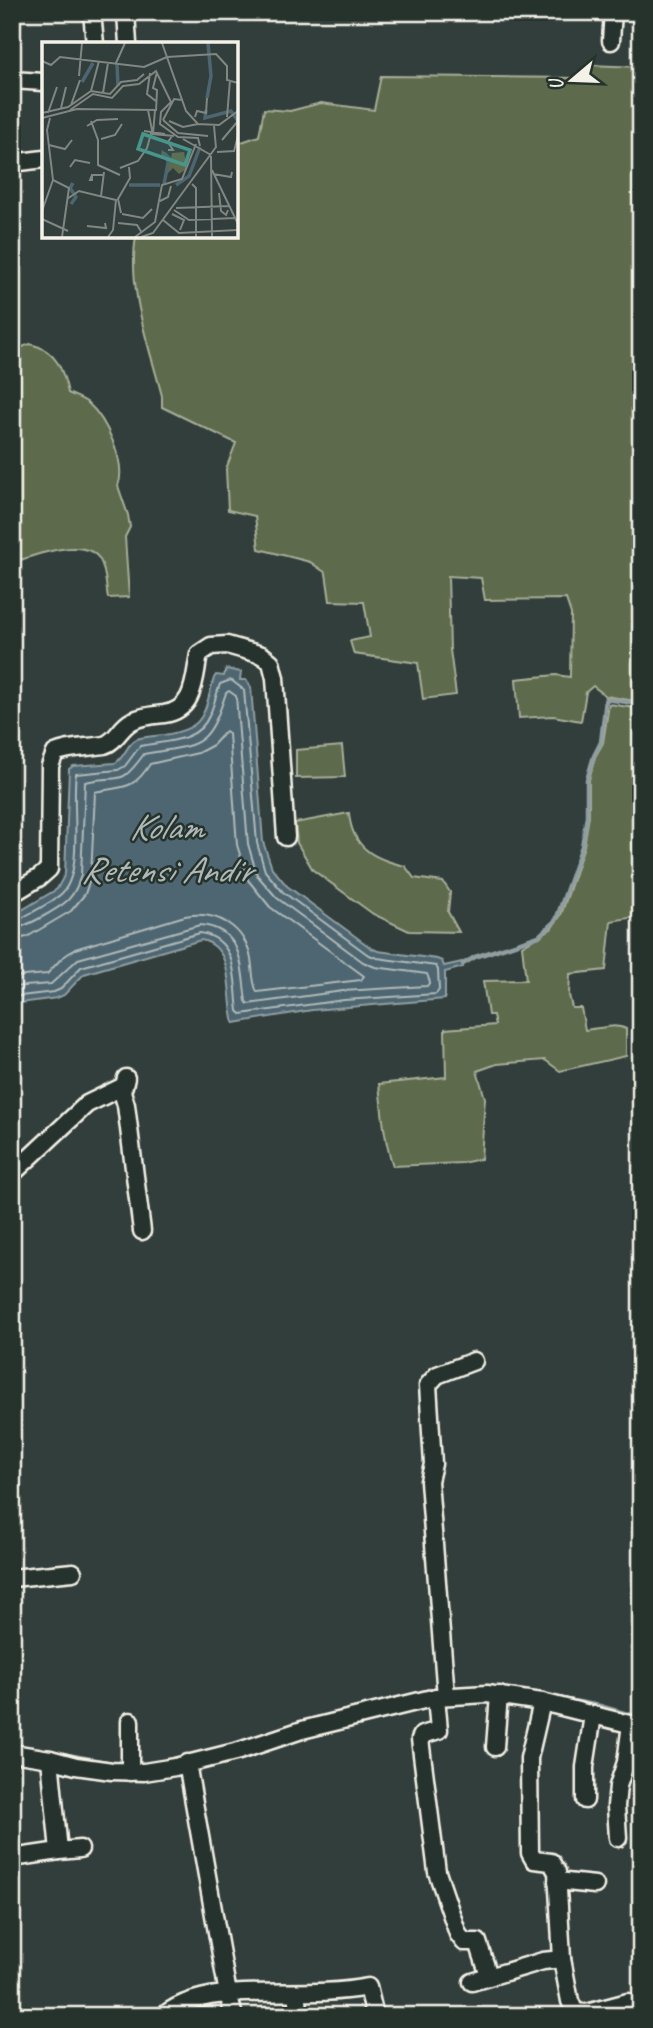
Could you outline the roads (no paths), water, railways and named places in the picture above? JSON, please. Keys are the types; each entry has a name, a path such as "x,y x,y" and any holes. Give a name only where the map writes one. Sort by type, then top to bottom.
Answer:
{"street":[{"path":"92,12 95,42"},
{"path":"126,12 128,42"},
{"path":"611,41 613,12"},
{"path":"12,80 42,82"},
{"path":"12,163 42,159"},
{"path":"12,894 49,869 50,766 55,753 65,748 106,745 133,720 174,712 185,706 191,697 199,654 211,646 227,645 262,654 271,662 275,678 286,837"},
{"path":"12,1174 88,1104 123,1083 142,1231"},
{"path":"474,1361 437,1375 428,1385 433,1464 429,1481 443,1693 439,1730 422,1735 420,1740 437,1872 458,1934 464,1942 478,1942 489,1976"},
{"path":"12,1577 73,1572"},
{"path":"12,1753 76,1766 175,1767 443,1693 499,1695 542,1702 636,1725 618,1786 618,1838"},
{"path":"495,1747 499,1695"},
{"path":"542,1702 528,1758 530,1853 534,1860 551,1862 556,1872 562,1959 570,2001 575,2012 587,2013 628,2002"},
{"path":"585,1800 585,1768 593,1715"},
{"path":"130,1768 131,1721"},
{"path":"51,1759 59,1851"},
{"path":"187,1763 234,2016"},
{"path":"12,1858 80,1849"},
{"path":"557,1881 595,1885"},
{"path":"472,1982 543,1961 562,1959"},
{"path":"163,2016 179,2005 217,1994 297,1994 368,1987 375,2016"},
{"path":"297,1994 300,2016"}],"water":[{"name":"Kolam Retensi Andir","path":"226,669 241,672 240,680 246,680 251,687 263,842 272,868 287,886 371,948 437,959 442,961 444,966 462,962 463,967 445,972 445,999 312,1010 234,1023 225,962 212,944 201,940 84,974 64,995 57,998 12,1004 12,916 57,889 65,874 69,769 73,766 115,763 137,739 178,732 196,723 205,710 214,678 216,675 224,676"}],"waterway":[{"path":"463,964 475,957 539,936 556,920 582,846 587,816 587,780 601,742 606,699 641,704"},
{"path":"481,1687 503,1689"},
{"path":"557,1698 600,1706 641,1718"},
{"path":"323,1717 389,1701"},
{"path":"21,1746 40,1749"},
{"path":"52,1752 122,1765"}]}
